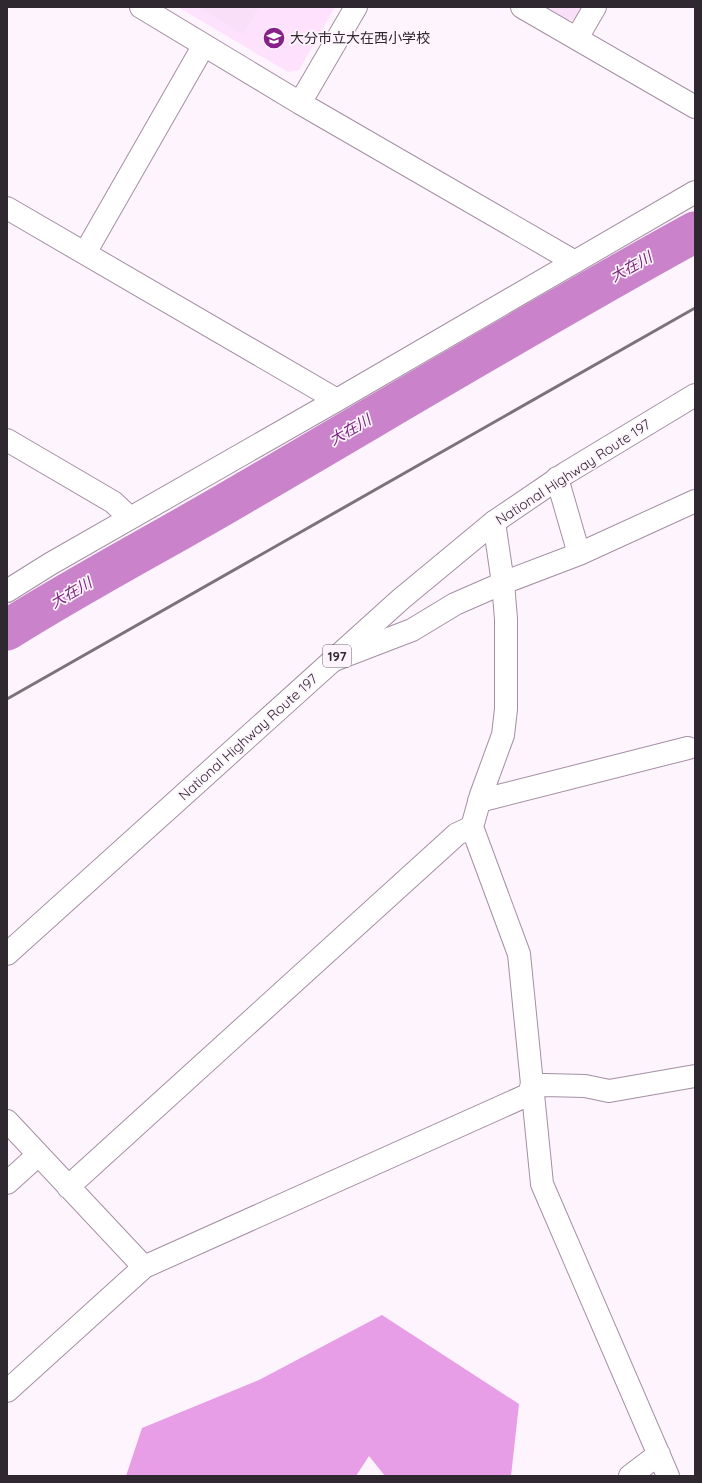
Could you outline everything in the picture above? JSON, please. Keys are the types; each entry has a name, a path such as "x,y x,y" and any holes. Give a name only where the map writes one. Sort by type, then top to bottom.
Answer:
{"main road":[{"path":"141,7 300,103 575,262"},
{"path":"300,103 356,7"},
{"path":"522,7 695,107"},
{"path":"577,38 595,7"},
{"path":"85,253 204,45"},
{"path":"7,591 50,564 337,400 695,192"},
{"path":"7,208 337,400"},
{"name":"National Highway Route 197","path":"7,954 401,599 494,522 557,478 695,395"},
{"path":"7,440 113,502 130,518"},
{"path":"557,478 579,554"},
{"path":"334,660 412,630 455,604 503,582 579,554 695,501"},
{"path":"494,522 503,582 506,619 506,710 503,735 479,801 472,827 519,954 542,1184 668,1476"},
{"path":"479,801 688,748"},
{"path":"68,1187 457,834 472,827"},
{"path":"7,1391 144,1267 532,1090 546,1085 585,1086 609,1091 695,1076"},
{"path":"7,1121 144,1267"},
{"path":"7,1183 38,1155"},
{"path":"630,1476 659,1454"}],"shaded area":[{"name":"大分市立大在西小学校","path":"178,7 335,7 299,70 288,72"},
{"path":"198,7 259,7 243,34"},
{"path":"545,7 586,7 579,19 568,20"},
{"path":"382,1315 519,1404 511,1476 385,1476 369,1456 356,1476 126,1476 142,1428 259,1380"}],"waterway":[{"name":"大在川","path":"7,630 524,329 695,232"}],"railway":[{"path":"7,699 695,308"}],"place":[{"name":"大分市立大在西小学校","path":"274,38"}]}
